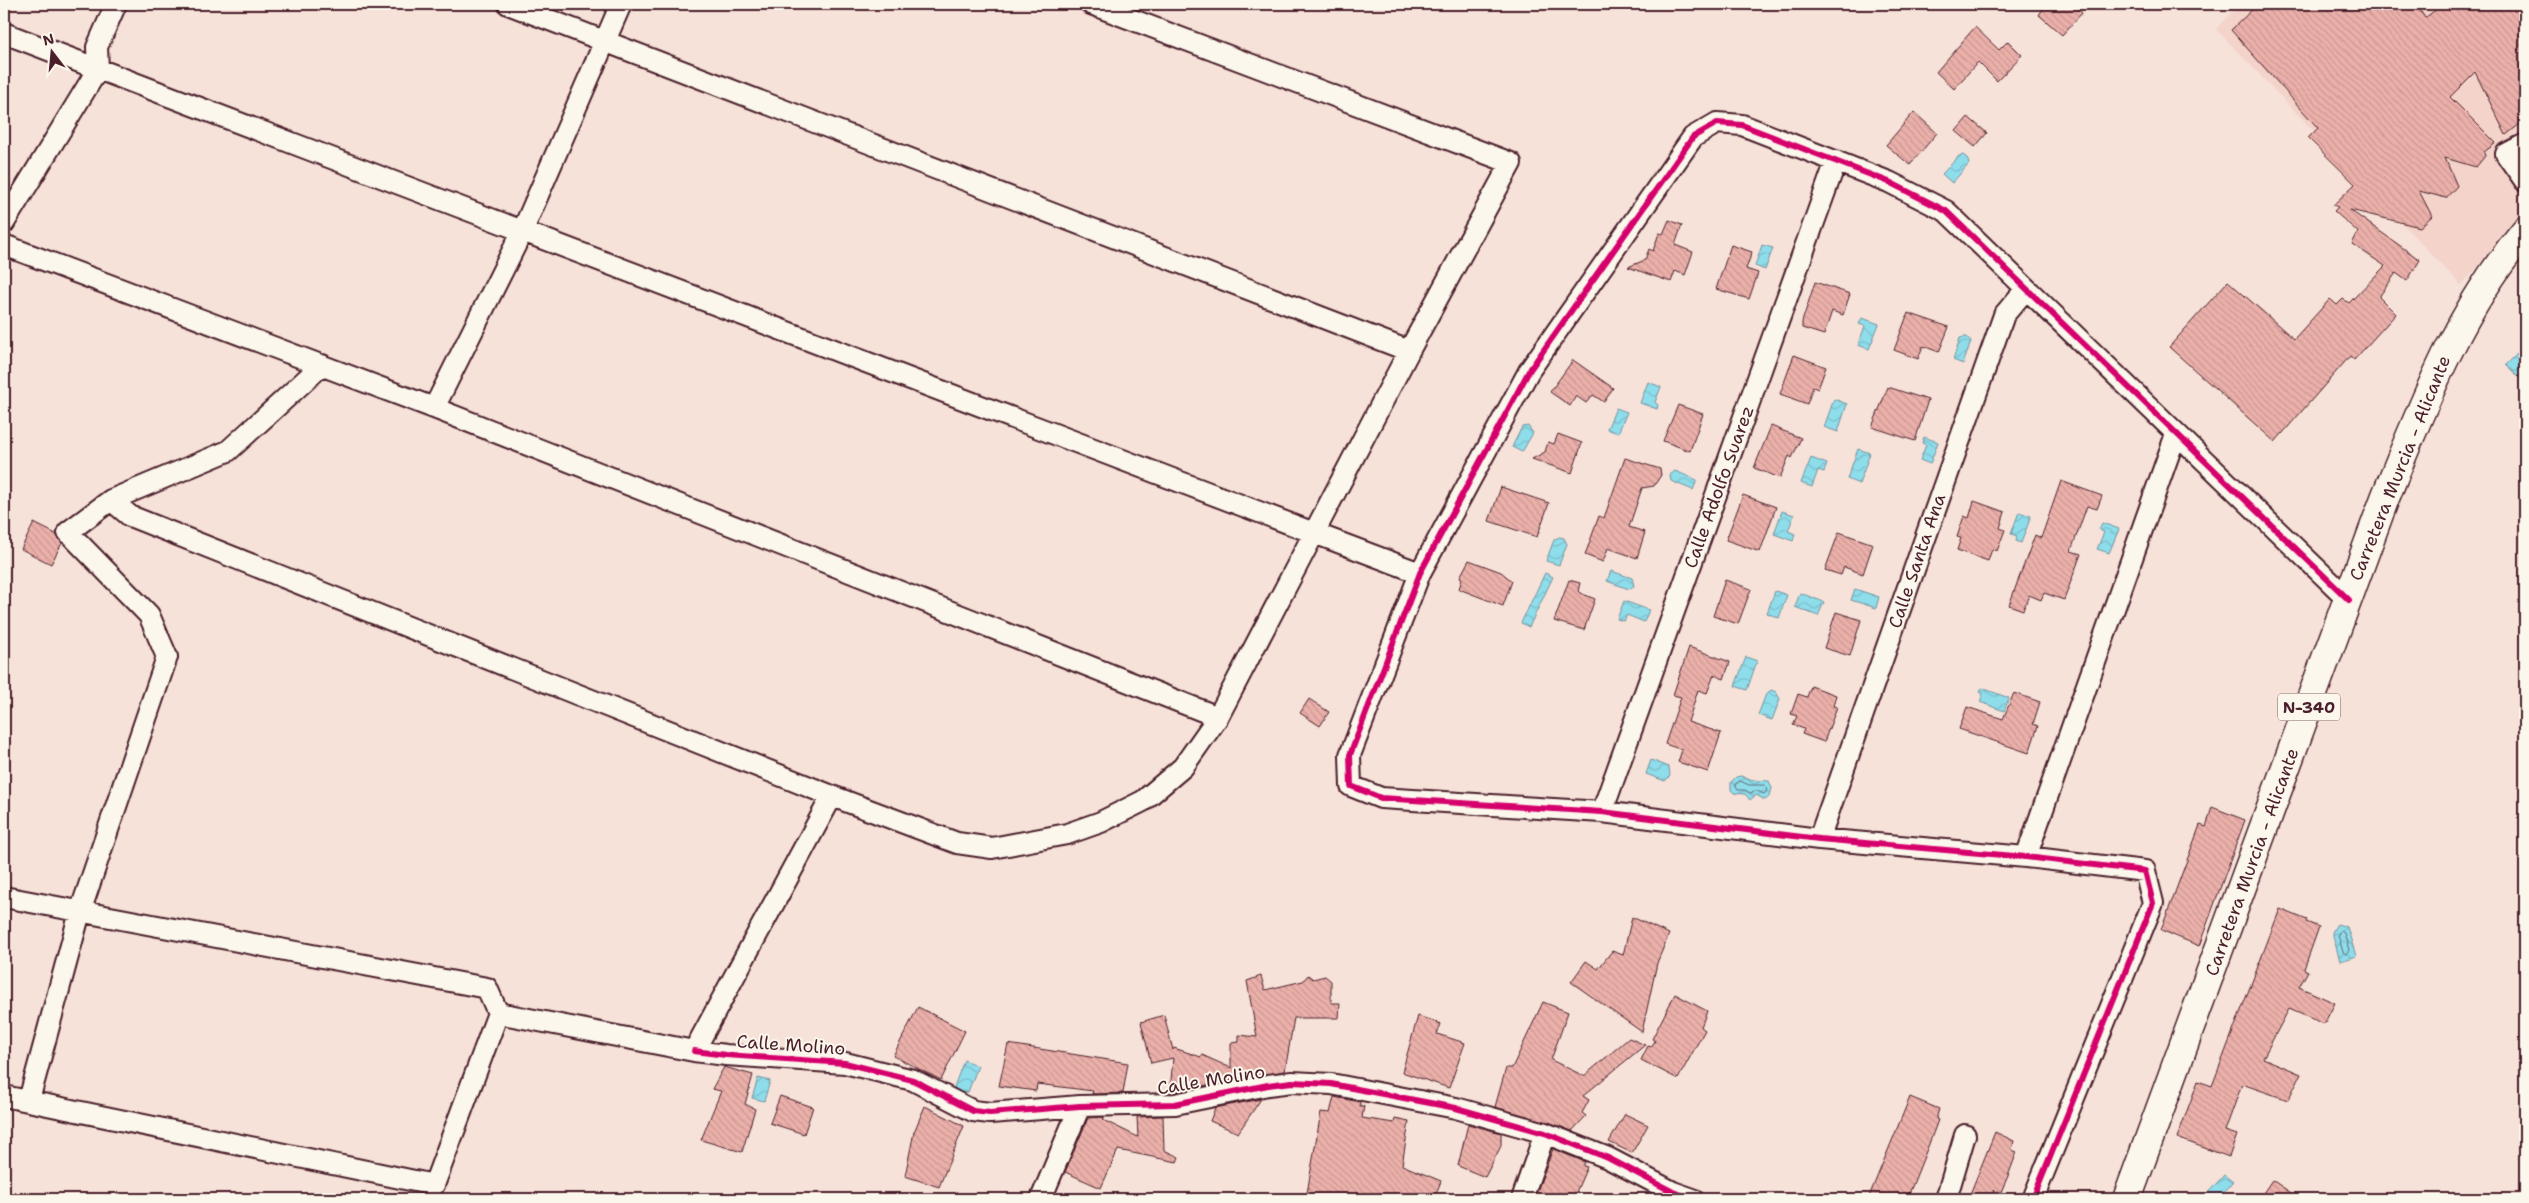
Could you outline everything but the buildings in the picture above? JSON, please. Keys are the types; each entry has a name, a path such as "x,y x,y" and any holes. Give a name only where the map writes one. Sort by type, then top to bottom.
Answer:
{"highway":[{"name":"Carretera Murcia - Alicante","path":"2127,1199 2385,498 2449,346 2490,279 2525,231"}],"street":[{"path":"4,224 98,69 97,47 116,4"},
{"path":"508,4 1409,351"},
{"path":"434,408 522,232 620,4"},
{"path":"111,500 130,516 832,796 957,843 992,848 1067,834 1101,822 1143,801 1183,767 1218,717 1409,351 1511,163 1091,4"},
{"path":"4,33 522,232 1420,572"},
{"path":"2033,1199 2153,904 2145,871 2026,857 1819,839 1602,812 1381,798 1352,786 1350,754 1420,572 1529,371 1694,137 1717,123 1742,124 1889,182 1946,211 2348,600"},
{"path":"2525,144 2506,154 2525,181"},
{"name":"Calle Adolfo Suarez","path":"1602,812 1836,161"},
{"path":"4,245 434,408 1218,717"},
{"name":"Calle Santa Ana","path":"1819,839 2004,316 2026,289"},
{"path":"30,1100 80,912 167,657 149,615 68,532 111,500 228,450 322,365"},
{"path":"2026,857 2176,434"},
{"path":"694,1051 832,796"},
{"path":"4,896 487,988 498,1013 434,1185 4,1096"},
{"name":"Calle Molino","path":"498,1013 694,1051 845,1063 913,1080 974,1111 990,1113 1080,1106 1176,1104 1268,1085 1292,1082 1331,1084 1456,1108 1545,1133 1608,1158 1673,1192 1693,1199"},
{"path":"1041,1199 1080,1106"},
{"path":"1522,1199 1545,1133"},
{"path":"1946,1199 1966,1135"}],"shaded area":[{"path":"2240,4 2525,4 2525,216 2461,285 2216,29"}],"water":[{"path":"1963,155 1967,158 1969,164 1952,183 1942,174 1959,156"},
{"path":"1762,245 1773,248 1765,270 1755,266"},
{"path":"1862,318 1879,324 1869,349 1858,345 1865,326 1859,324"},
{"path":"1967,337 1971,342 1963,364 1953,360 1960,338"},
{"path":"2518,353 2525,360 2525,382 2506,365"},
{"path":"1648,382 1661,387 1655,402 1658,405 1657,409 1640,403"},
{"path":"1834,399 1847,404 1838,432 1824,427"},
{"path":"1616,408 1627,412 1618,433 1607,429"},
{"path":"1528,426 1533,433 1522,452 1512,447 1522,427"},
{"path":"1924,437 1938,442 1930,464 1920,460 1926,445 1922,443"},
{"path":"1858,449 1870,453 1859,484 1847,479"},
{"path":"1811,458 1827,464 1824,472 1818,470 1812,487 1801,483"},
{"path":"1675,471 1697,480 1693,490 1671,481 1670,475"},
{"path":"1782,511 1794,515 1788,531 1795,534 1793,541 1774,534"},
{"path":"2019,512 2031,516 2021,543 2016,541 2017,536 2011,534"},
{"path":"2102,523 2119,529 2109,553 2097,549 2104,532 2099,530"},
{"path":"1559,537 1564,538 1567,544 1559,565 1546,561 1554,540"},
{"path":"1611,571 1632,578 1634,586 1629,589 1607,581"},
{"path":"1545,573 1553,577 1529,627 1521,623"},
{"path":"1855,589 1879,597 1876,608 1851,600"},
{"path":"1775,591 1787,595 1779,618 1767,613"},
{"path":"1800,593 1824,602 1818,616 1795,607"},
{"path":"1624,601 1649,610 1644,622 1627,615 1624,621 1617,619"},
{"path":"1746,657 1757,661 1747,690 1735,686"},
{"path":"1982,688 2009,698 2004,711 1980,702 1983,694 1980,692"},
{"path":"1771,690 1776,692 1780,699 1772,720 1758,715 1766,694"},
{"path":"1651,760 1669,767 1670,776 1665,781 1646,774"},
{"path":"1741,776 1750,780 1769,781 1772,788 1770,796 1765,800 1756,795 1750,800 1745,794 1734,793 1731,790 1731,782 1736,777"},
{"path":"2337,924 2347,927 2356,956 2340,961 2332,932"},
{"path":"964,1060 978,1066 968,1092 960,1093 954,1087"},
{"path":"758,1078 770,1081 764,1101 752,1098"},
{"path":"2224,1175 2233,1182 2218,1199 2209,1199 2205,1196"}],"waterway":[{"path":"687,1199 706,1199"}],"cycle path":[{"path":"2033,1199 2153,903 2145,871 2026,857 1819,839 1602,812 1381,798 1351,786 1350,755 1420,573 1529,371 1693,137 1717,123 1742,125 1889,182 1946,211 2349,600"},
{"path":"694,1051 845,1063 913,1080 973,1111 990,1113 1080,1106 1175,1104 1268,1085 1292,1082 1331,1084 1456,1108 1545,1133 1608,1158 1673,1192 1693,1199"}]}
